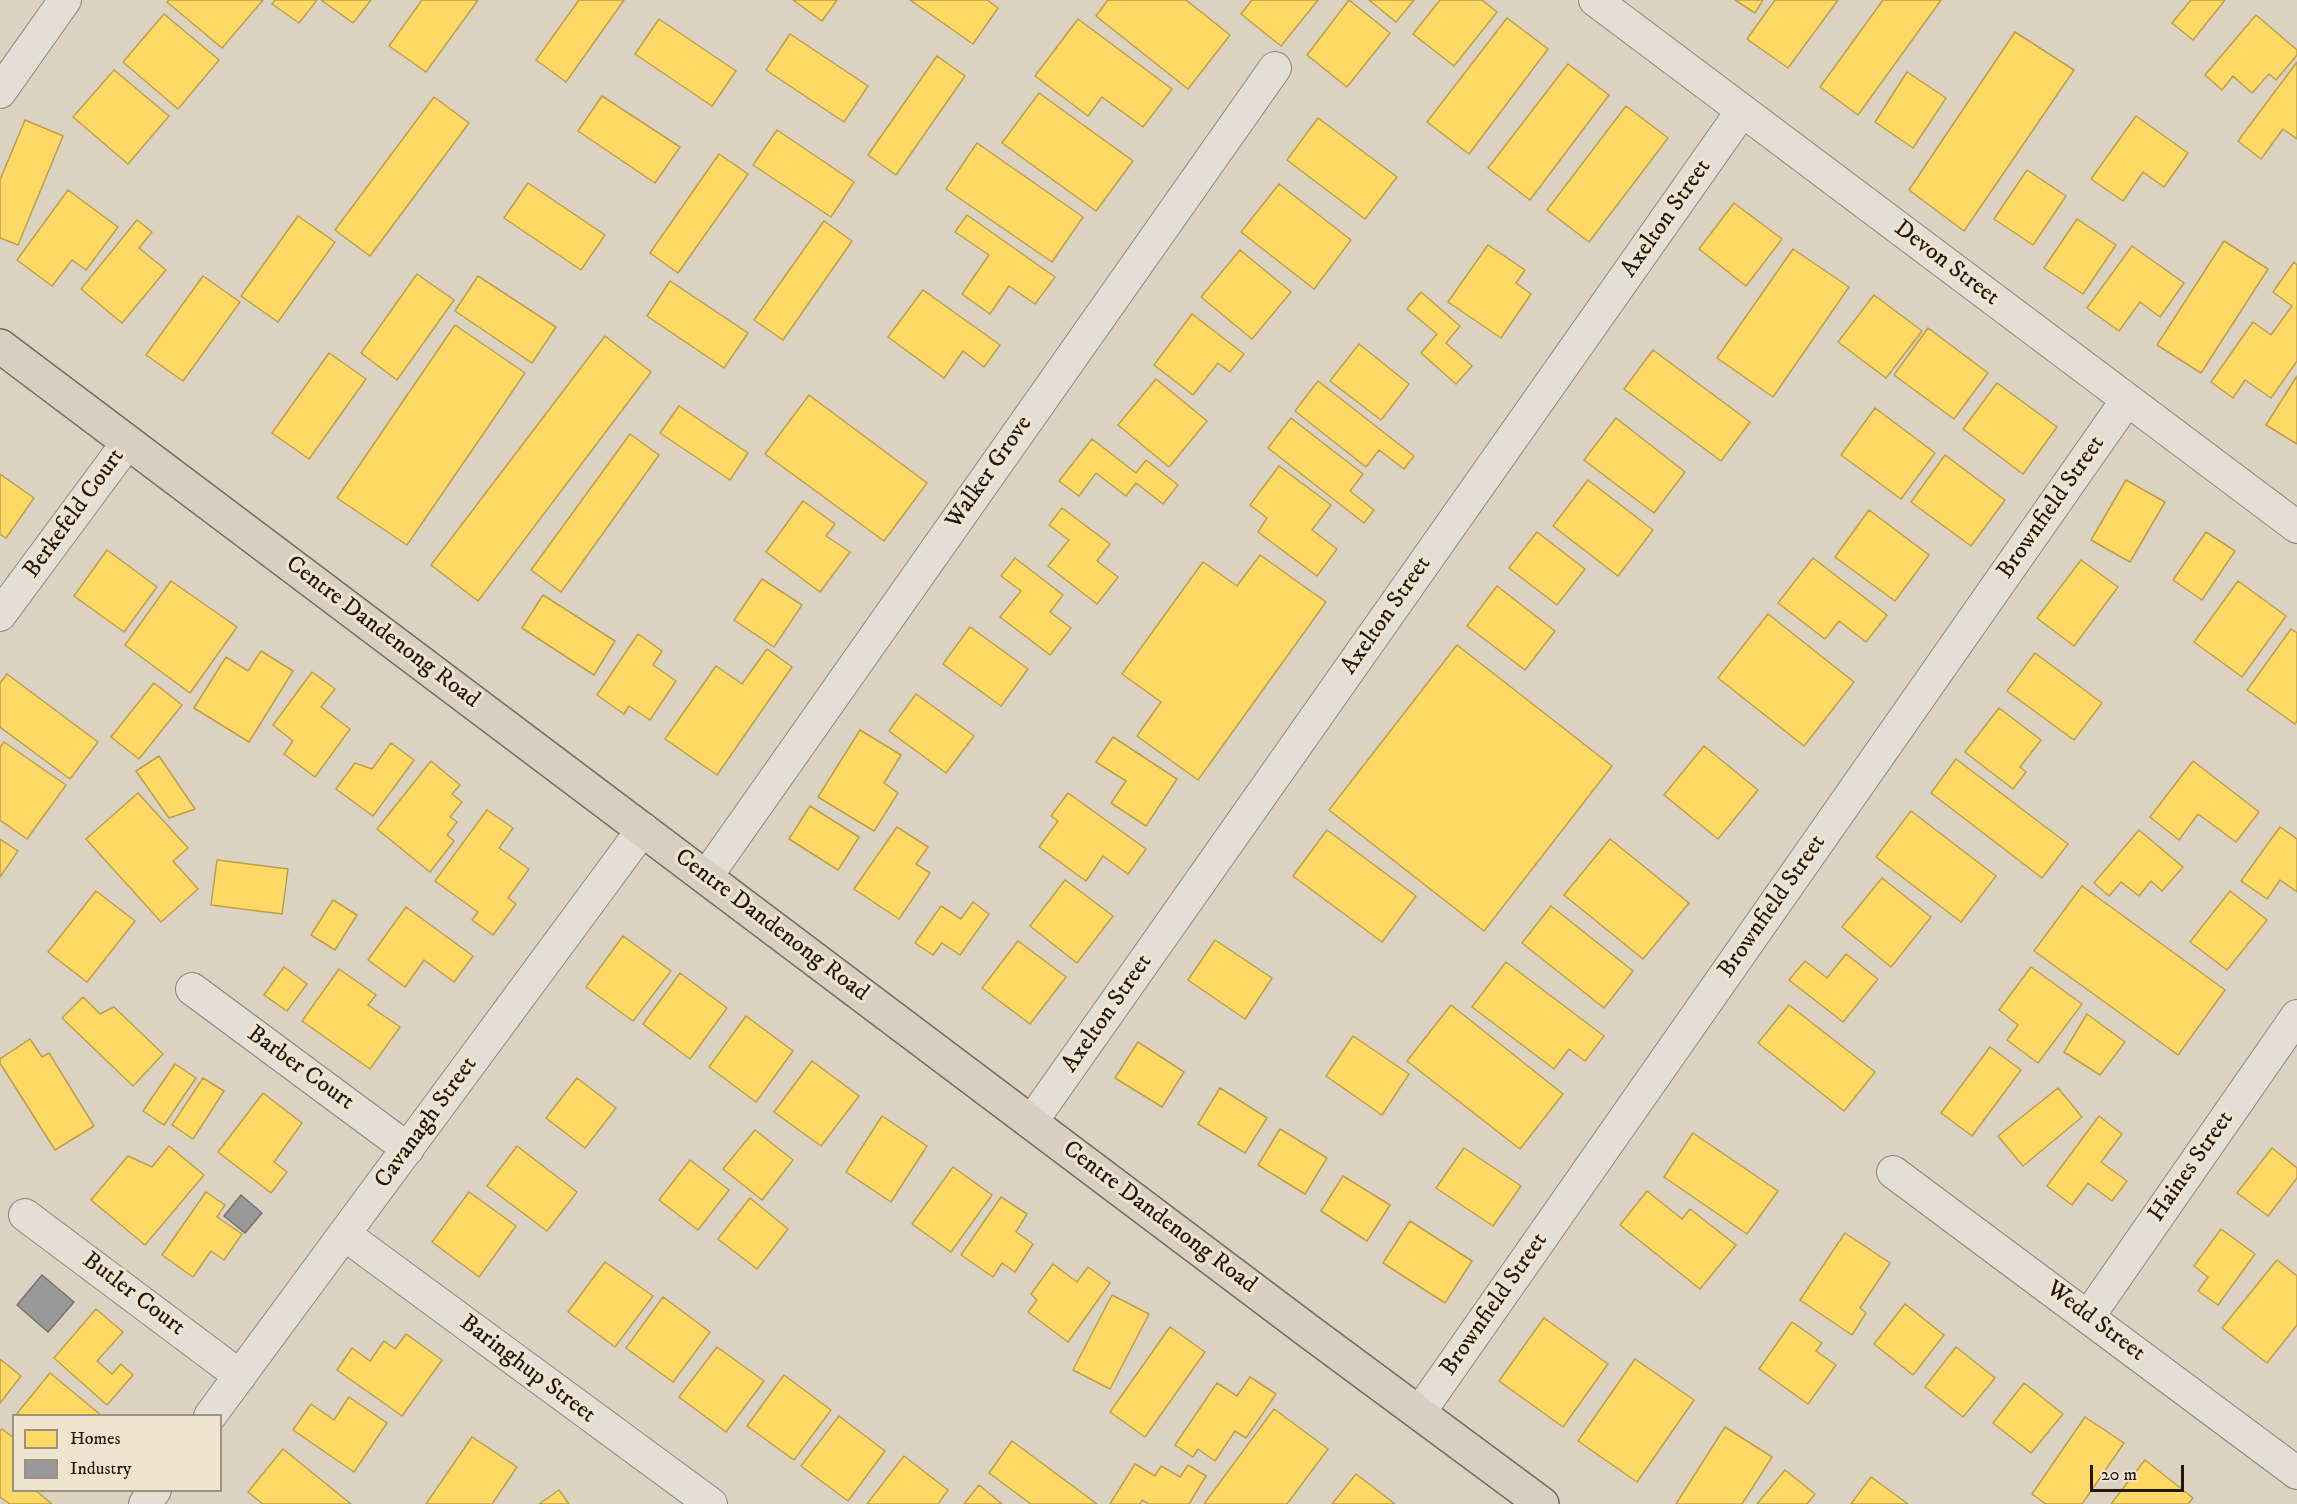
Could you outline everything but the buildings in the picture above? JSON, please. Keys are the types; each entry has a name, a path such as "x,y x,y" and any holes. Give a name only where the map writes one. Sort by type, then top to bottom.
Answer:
{"main road":[{"name":"Centre Dandenong Road","path":"0,346 1542,1504"}],"street":[{"path":"0,92 65,0"},
{"name":"Devon Street","path":"1595,0 2297,527"},
{"name":"Walker Grove","path":"706,877 1275,68"},
{"name":"Axelton Street","path":"1032,1122 1742,111"},
{"name":"Brownfield Street","path":"1419,1413 2127,400"},
{"name":"Berkefeld Court","path":"0,615 128,442"},
{"name":"Cavanagh Street","path":"212,1414 643,830"},
{"name":"Barber Court","path":"192,989 408,1149"},
{"name":"Haines Street","path":"2088,1317 2297,1017"},
{"name":"Wedd Street","path":"1893,1172 2297,1473"},
{"name":"Butler Court","path":"25,1215 240,1376"},
{"name":"Baringhup Street","path":"344,1234 711,1504"},
{"path":"145,1504 154,1492"}]}
